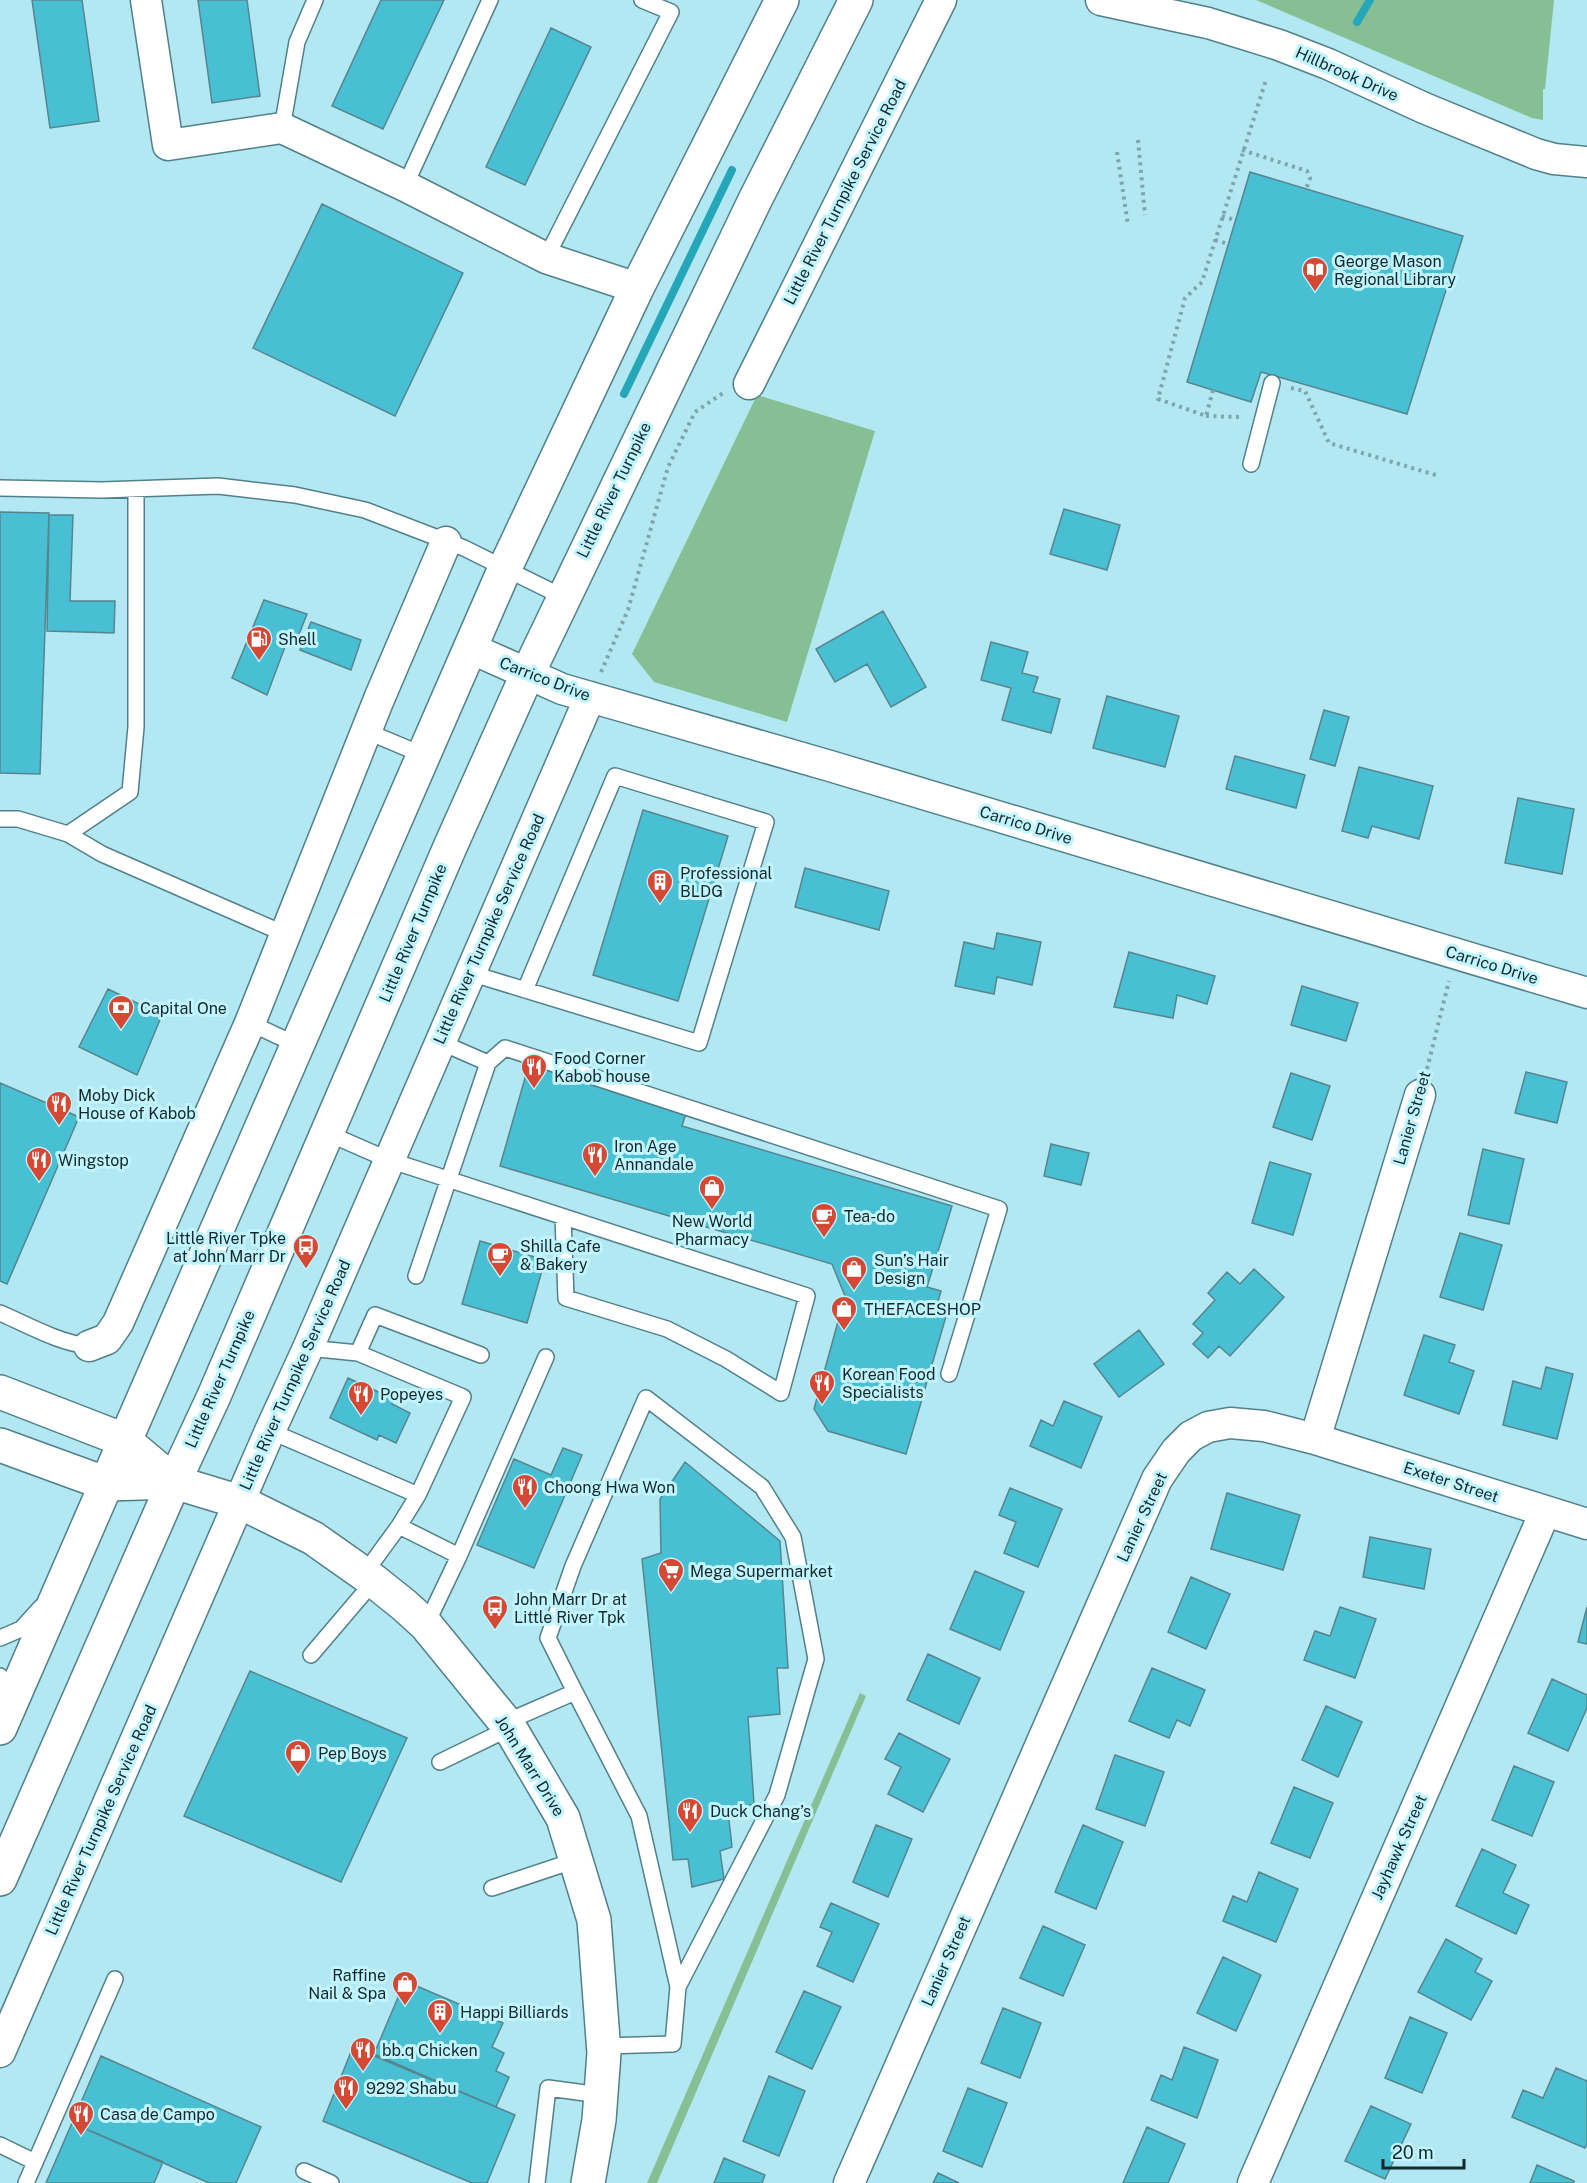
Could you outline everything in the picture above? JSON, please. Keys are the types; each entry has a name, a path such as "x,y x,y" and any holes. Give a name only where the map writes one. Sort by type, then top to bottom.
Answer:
{"main road":[{"path":"1,1726 504,568 637,288 782,0"},
{"name":"Little River Turnpike","path":"0,1879 214,1396 527,675 755,200 856,0"},
{"name":"John Marr Drive","path":"0,1392 124,1440 174,1482"},
{"name":"John Marr Drive","path":"0,1445 107,1484 174,1482 240,1502 313,1538 369,1577 426,1625 508,1725 563,1818 594,1920 603,2046 599,2120 588,2183"}],"street":[{"path":"146,0 168,145 282,128 405,186 546,258 637,288"},
{"name":"Little River Turnpike Service Road","path":"749,384 941,0"},
{"name":"Hillbrook Drive","path":"1101,0 1208,23 1279,45 1536,154 1554,159 1587,162"},
{"path":"89,1346 107,1339 118,1323 250,1023 366,731 446,542"},
{"name":"Carrico Drive","path":"470,648 562,689 830,766 1587,993"},
{"name":"Little River Turnpike Service Road","path":"0,2052 270,1431 309,1348 388,1160 590,697"},
{"name":"Lanier Street","path":"849,2183 1157,1479 1176,1451 1191,1436 1208,1427 1230,1423 1264,1426 1315,1438 1420,1095"},
{"name":"Exeter Street","path":"1315,1438 1587,1524"},
{"name":"Jayhawk Street","path":"1253,2183 1545,1512"}],"lane":[{"path":"282,128 297,42 315,0"},
{"path":"405,186 490,0"},
{"path":"546,258 671,12 642,0"},
{"path":"1251,464 1272,382"},
{"path":"0,488 102,490 218,486 295,495 365,510 446,542 563,597"},
{"path":"69,834 130,792 136,727 136,489"},
{"path":"366,731 423,755"},
{"path":"470,973 525,990 699,1043 766,822 615,776 525,990"},
{"path":"0,819 18,819 69,834 102,854 285,934"},
{"path":"250,1023 297,1045"},
{"path":"440,1042 488,1063"},
{"path":"416,1276 488,1063 505,1048 999,1209 949,1374"},
{"path":"327,1133 388,1160 807,1296 781,1393 726,1359 667,1329 566,1298 563,1217"},
{"path":"0,1313 56,1337 78,1345 89,1346"},
{"path":"358,1353 375,1315 481,1355"},
{"path":"309,1348 358,1353 463,1396 418,1495 369,1577 311,1655"},
{"path":"426,1625 459,1556 546,1357"},
{"path":"603,2046 673,2044 678,1988 639,1816 548,1638 573,1566 646,1398 762,1487 793,1537 816,1659 777,1795 678,1988"},
{"path":"270,1431 418,1495"},
{"path":"399,1526 459,1556"},
{"path":"0,1638 21,1629 65,1580"},
{"path":"0,1676 1,1726"},
{"path":"440,1762 575,1692"},
{"path":"492,1888 576,1860"},
{"path":"26,2183 115,1979"},
{"path":"537,2183 548,2088 600,2095"},
{"path":"0,2145 35,2162"},
{"path":"304,2171 331,2183"}],"path":[{"path":"1248,412 1243,417 1206,416 1158,399 1185,298 1202,282 1266,80"},
{"path":"1137,140 1145,215"},
{"path":"1242,150 1307,171 1310,178 1306,189"},
{"path":"1117,152 1128,225"},
{"path":"1221,198 1227,199"},
{"path":"1222,216 1235,220"},
{"path":"1215,240 1228,244"},
{"path":"1272,382 1305,391 1329,443 1439,476"},
{"path":"1206,416 1213,390"},
{"path":"590,697 628,610 668,467 695,412"},
{"name":"Lanier Street","path":"1420,1095 1455,954"}],"green space":[{"path":"1256,0 1554,0 1545,89 1543,89 1543,120 1532,118"},
{"path":"757,395 875,431 787,722 654,682 632,654"},
{"path":"860,1693 866,1696 657,2183 647,2183"}],"building":[{"path":"32,0 82,0 99,121 50,128"},
{"path":"198,0 247,0 260,96 212,103"},
{"path":"381,0 444,0 383,129 332,106"},
{"path":"551,28 591,47 525,185 486,167"},
{"name":"George Mason Regional Library","path":"1250,172 1463,236 1407,414 1261,372 1251,402 1187,382"},
{"path":"322,204 463,273 395,416 253,348"},
{"path":"1064,509 1120,525 1107,570 1050,554"},
{"path":"0,512 49,513 40,774 0,773"},
{"path":"49,515 73,515 70,601 115,601 114,633 47,631"},
{"name":"Shell","path":"264,600 307,614 294,647 286,644 267,695 232,678"},
{"path":"883,611 926,687 891,707 867,664 835,682 816,649"},
{"name":"Shell","path":"311,622 361,640 351,670 300,650"},
{"path":"991,642 1028,652 1022,673 1038,677 1033,692 1060,699 1051,733 1002,720 1011,688 981,680"},
{"path":"1107,696 1179,716 1165,767 1093,748"},
{"path":"1324,710 1349,717 1335,766 1310,759"},
{"path":"1235,756 1305,775 1296,808 1226,789"},
{"path":"1359,767 1433,786 1419,839 1372,826 1368,838 1342,831"},
{"path":"1518,798 1574,809 1562,874 1505,863"},
{"name":"Professional BLDG","path":"643,810 728,836 678,1001 593,975"},
{"path":"805,868 889,891 879,930 795,907"},
{"path":"997,933 1041,942 1032,985 997,977 994,994 955,986 964,942 994,949"},
{"path":"1129,952 1215,976 1207,1004 1177,995 1173,1018 1114,1007"},
{"path":"1302,986 1358,1003 1346,1041 1291,1025"},
{"name":"Capital One","path":"108,989 162,1015 137,1075 79,1047"},
{"path":"529,1064 687,1110 682,1126 952,1206 927,1287 941,1291 936,1309 947,1313 906,1454 828,1431 814,1409 845,1296 832,1264 500,1166"},
{"path":"1526,1072 1567,1082 1557,1123 1515,1113"},
{"path":"1291,1073 1330,1086 1312,1140 1273,1127"},
{"path":"0,1083 79,1117 7,1284 0,1281"},
{"path":"1051,1144 1089,1153 1081,1185 1044,1176"},
{"path":"1483,1149 1524,1159 1509,1224 1468,1215"},
{"path":"1270,1162 1311,1174 1293,1235 1252,1223"},
{"path":"1460,1233 1502,1245 1483,1310 1440,1297"},
{"path":"480,1241 545,1260 527,1323 462,1304"},
{"path":"1254,1269 1284,1297 1230,1356 1219,1346 1208,1358 1193,1344 1203,1333 1193,1324 1215,1300 1208,1293 1227,1272 1240,1284"},
{"path":"1139,1330 1164,1364 1119,1397 1094,1364"},
{"path":"1424,1335 1455,1345 1449,1362 1474,1371 1459,1414 1404,1395"},
{"path":"1546,1367 1573,1374 1557,1439 1503,1425 1513,1381 1541,1389"},
{"path":"348,1378 394,1399 392,1404 410,1413 396,1443 379,1435 377,1440 330,1418"},
{"path":"1064,1401 1102,1417 1081,1468 1030,1446 1041,1420 1053,1426"},
{"name":"Choong Hwa Won","path":"563,1448 582,1455 534,1568 477,1545 514,1459 551,1475"},
{"path":"685,1462 780,1541 788,1668 777,1668 780,1714 748,1717 754,1804 728,1811 732,1847 720,1851 724,1879 692,1887 688,1859 673,1860 642,1559 661,1553 660,1499"},
{"path":"1010,1488 1062,1509 1038,1567 1004,1553 1016,1522 999,1515"},
{"path":"1227,1493 1300,1515 1283,1570 1211,1549"},
{"path":"1370,1537 1431,1549 1424,1589 1363,1577"},
{"path":"975,1571 1024,1592 1000,1650 950,1629"},
{"path":"1191,1577 1230,1594 1206,1649 1168,1632"},
{"path":"1340,1607 1376,1619 1355,1678 1304,1660 1315,1631 1330,1636"},
{"path":"1587,1607 1587,1644 1578,1642"},
{"path":"928,1654 980,1678 959,1724 907,1700"},
{"path":"1152,1668 1205,1690 1190,1726 1177,1720 1169,1738 1129,1721"},
{"path":"250,1671 407,1738 341,1882 184,1816"},
{"path":"1552,1679 1587,1695 1587,1708 1568,1751 1528,1733"},
{"path":"1326,1706 1362,1722 1338,1777 1302,1760"},
{"path":"899,1733 950,1759 923,1812 888,1794 901,1767 885,1759"},
{"path":"1115,1755 1164,1772 1145,1826 1096,1809"},
{"path":"1514,1766 1554,1782 1532,1836 1492,1820"},
{"path":"1294,1787 1333,1803 1310,1858 1271,1843"},
{"path":"876,1825 912,1839 888,1897 853,1882"},
{"path":"1083,1825 1123,1842 1096,1909 1055,1892"},
{"path":"1482,1849 1516,1865 1503,1893 1529,1905 1516,1934 1456,1906"},
{"path":"1259,1872 1298,1889 1276,1942 1223,1921 1233,1896 1247,1902"},
{"path":"831,1903 879,1924 853,1982 817,1966 832,1932 820,1927"},
{"path":"1043,1926 1085,1945 1063,1996 1020,1978"},
{"path":"1446,1939 1482,1959 1475,1972 1492,1981 1471,2020 1418,1992"},
{"path":"1223,1957 1261,1975 1236,2031 1197,2013"},
{"name":"Happi Billiards","path":"405,1981 503,2023 492,2047 504,2053 496,2071 509,2077 496,2107 374,2054"},
{"path":"804,1991 841,2007 812,2069 776,2052"},
{"path":"1003,2008 1041,2023 1020,2078 981,2063"},
{"path":"1410,2017 1447,2033 1422,2093 1385,2078"},
{"path":"353,2047 515,2115 487,2183 472,2183 323,2121"},
{"path":"1184,2047 1218,2060 1197,2118 1151,2100 1161,2075 1172,2080"},
{"path":"101,2056 261,2127 236,2183 209,2183 72,2123"},
{"path":"1556,2068 1587,2081 1587,2144 1585,2148 1512,2117 1523,2090 1543,2098"},
{"path":"769,2076 805,2091 779,2156 743,2141"},
{"path":"968,2088 1007,2103 982,2167 943,2151"},
{"path":"1371,2106 1411,2124 1385,2179 1345,2161"},
{"path":"72,2123 163,2162 154,2183 46,2183"},
{"path":"1147,2127 1185,2144 1168,2183 1123,2183"},
{"path":"724,2158 765,2175 762,2183 714,2183"},
{"path":"1537,2165 1574,2181 1574,2183 1530,2183"},
{"path":"938,2173 959,2183 933,2183"}],"waterway":[{"path":"1357,22 1370,0"},
{"path":"624,394 732,170"}],"place":[{"name":"George Mason Regional Library","path":"1315,293"},
{"name":"Shell","path":"259,662"},
{"name":"Professional BLDG","path":"660,905"},
{"name":"Capital One","path":"121,1031"},
{"name":"Food Corner Kabob house","path":"534,1090"},
{"name":"Moby Dick House of Kabob","path":"59,1127"},
{"name":"Iron Age Annandale","path":"595,1178"},
{"name":"Wingstop","path":"39,1183"},
{"name":"New World Pharmacy","path":"712,1211"},
{"name":"Tea-do","path":"824,1239"},
{"name":"Little River Tpke at John Marr Dr","path":"306,1270"},
{"name":"Shilla Cafe & Bakery","path":"500,1278"},
{"name":"Sun’s Hair Design","path":"854,1292"},
{"name":"THEFACESHOP","path":"844,1332"},
{"name":"Korean Food Specialists","path":"822,1406"},
{"name":"Popeyes","path":"361,1417"},
{"name":"Choong Hwa Won","path":"525,1510"},
{"name":"Mega Supermarket","path":"671,1594"},
{"name":"John Marr Dr at Little River Tpk","path":"495,1631"},
{"name":"Pep Boys","path":"298,1776"},
{"name":"Duck Chang’s","path":"690,1834"},
{"name":"Raffine Nail & Spa","path":"405,2007"},
{"name":"Happi Billiards","path":"440,2035"},
{"name":"bb.q Chicken","path":"363,2073"},
{"name":"9292 Shabu","path":"346,2111"},
{"name":"Casa de Campo","path":"81,2137"}]}
